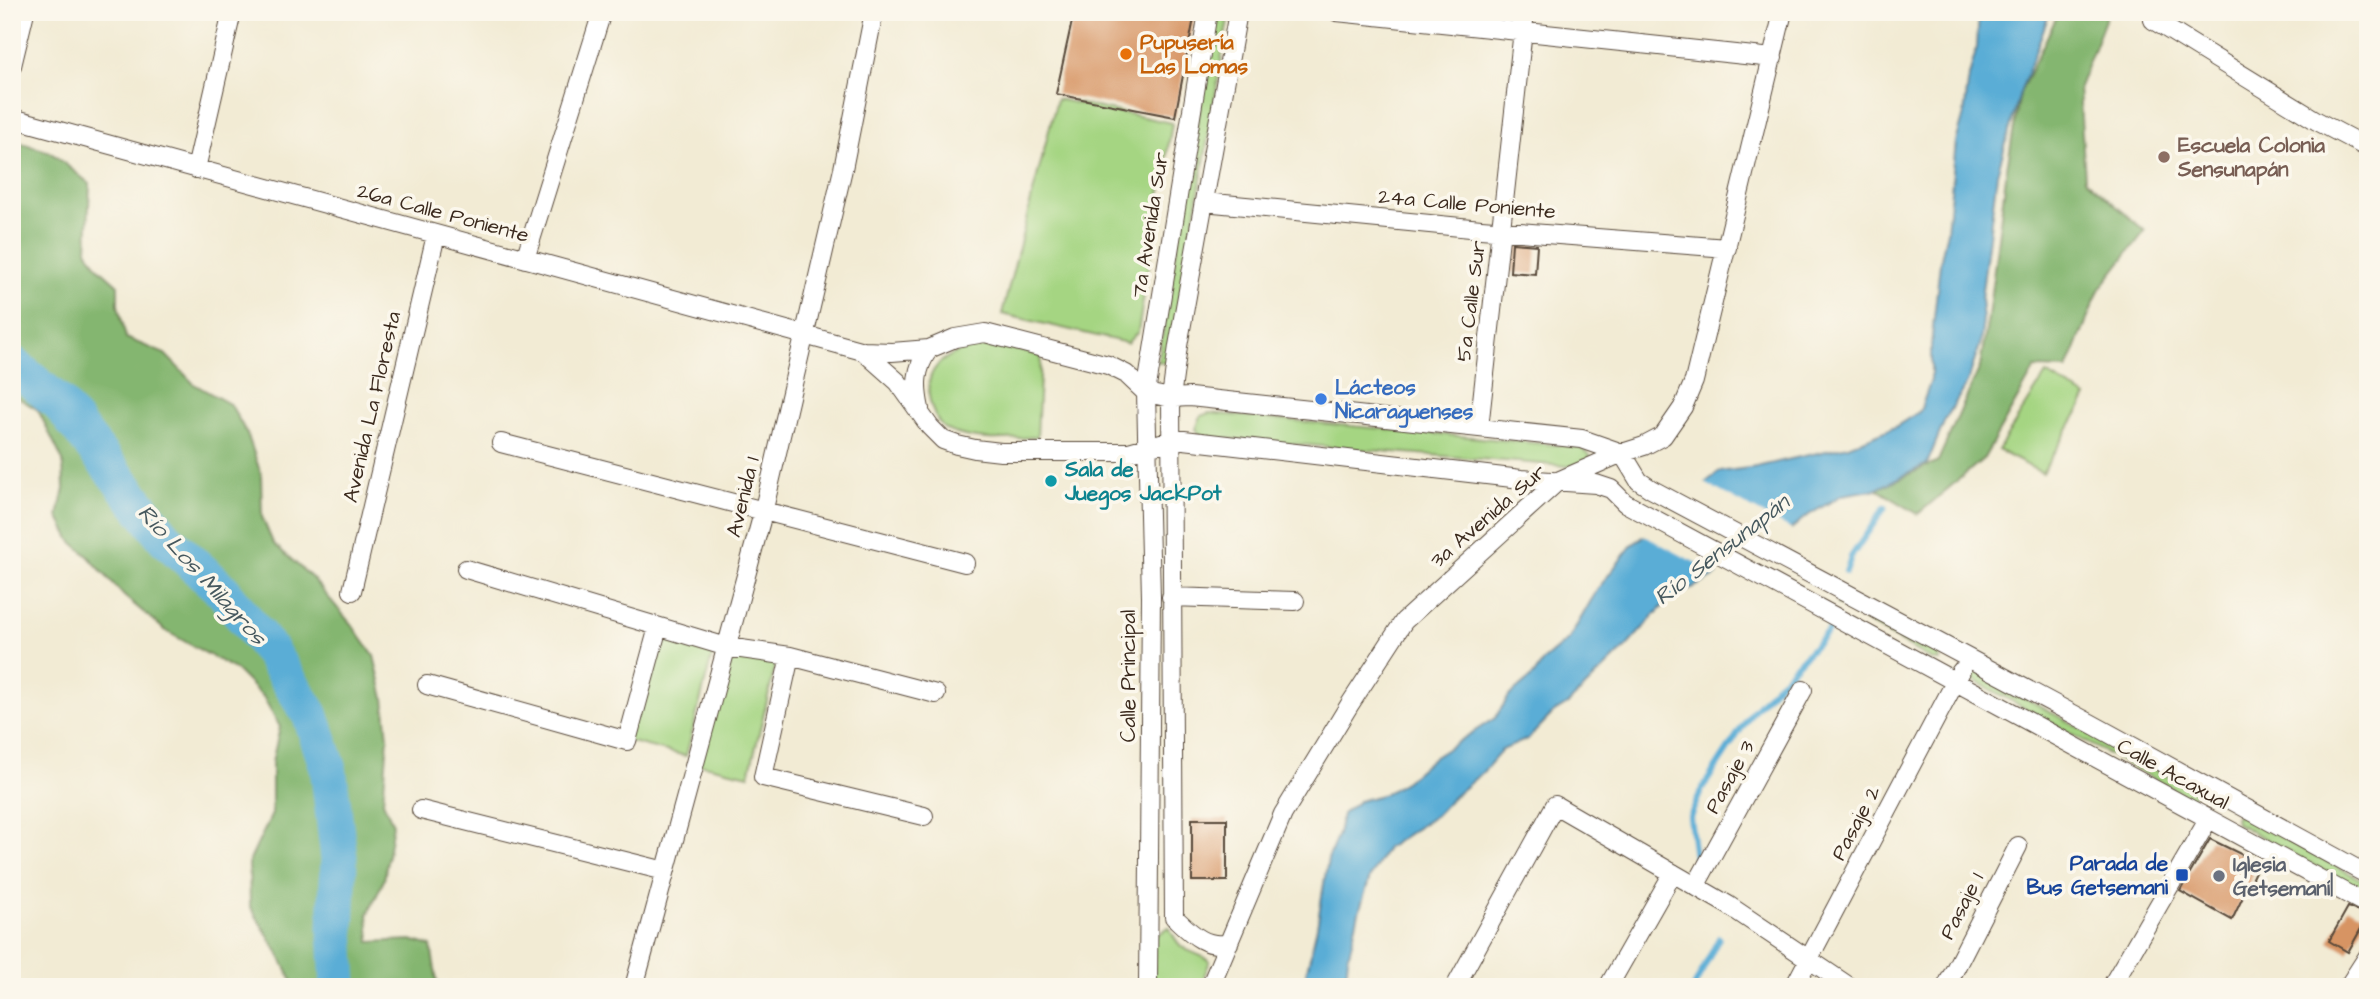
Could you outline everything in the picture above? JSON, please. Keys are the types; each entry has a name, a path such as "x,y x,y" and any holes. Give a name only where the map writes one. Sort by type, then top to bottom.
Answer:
{"street":[{"path":"12,66 25,12"},
{"path":"196,169 232,12"},
{"path":"525,258 602,12"},
{"name":"Avenida 1","path":"634,987 763,513 845,158 874,12"},
{"name":"7a Avenida Sur","path":"1148,446 1146,393 1208,12"},
{"path":"1172,440 1171,398 1238,12"},
{"path":"1337,12 1773,58"},
{"name":"5a Calle Sur","path":"1479,428 1525,12"},
{"name":"3a Avenida Sur","path":"1210,987 1283,814 1404,621 1558,481 1662,436 1690,392 1783,12"},
{"path":"2153,20 2317,121 2368,148"},
{"name":"26a Calle Poniente","path":"12,118 863,351 929,349 955,338 985,333 1108,365 1126,374 1146,393 1171,398 1190,397 1582,439 1622,453"},
{"name":"24a Calle Poniente","path":"1204,202 1502,231 1727,248"},
{"name":"Avenida La Floresta","path":"352,590 436,235"},
{"path":"921,415 916,379 920,362 929,349"},
{"name":"26a Calle Poniente","path":"863,351 898,382 943,440 975,449 1129,452 1148,446"},
{"path":"1148,446 1172,440 1558,481"},
{"name":"Calle Principal","path":"1172,440 1174,917"},
{"path":"501,443 763,513 965,563"},
{"name":"Calle Principal","path":"1148,446 1151,804 1148,987"},
{"name":"Calle Acaxual","path":"1622,453 1639,481 1651,489 2209,787 2368,875"},
{"name":"Calle Acaxual","path":"1558,481 1596,484 1611,489 1625,503 2368,905"},
{"path":"466,569 727,647 790,656 936,694"},
{"path":"1171,597 1294,601"},
{"path":"428,685 627,741 658,627"},
{"path":"790,656 763,777 924,816"},
{"path":"1957,681 1966,658"},
{"name":"Pasaje 2","path":"1794,987 1957,681"},
{"name":"Pasaje 3","path":"1696,885 1803,690"},
{"path":"2208,820 2206,811 2213,794 2209,787"},
{"path":"2111,987 2208,820 2217,816 2227,803 2237,803"},
{"path":"1455,987 1555,805 1696,885 1850,987"},
{"path":"421,810 665,871"},
{"name":"Pasaje 1","path":"1946,987 2018,846"},
{"path":"1608,987 1673,873"},
{"path":"1147,932 1174,917 1208,944 1218,946 1229,943"},
{"path":"2348,987 2368,956"}],"green space":[{"path":"2059,12 2108,12 2079,87 2085,179 2145,231 2099,290 2067,369 2035,368 1984,458 1918,514 1877,489 1938,461 1980,367 2020,93"},
{"path":"1215,18 1228,20 1170,363 1158,362"},
{"path":"1057,99 1172,123 1138,332 1127,343 1002,314"},
{"path":"12,140 50,152 90,184 87,250 99,268 118,285 118,305 126,338 165,354 194,384 231,405 248,436 261,474 262,517 273,543 312,578 374,656 384,698 388,738 383,802 393,824 384,880 368,914 370,942 411,940 431,946 438,987 295,987 278,952 250,906 249,862 272,814 272,762 280,727 264,698 236,670 166,631 124,596 71,541 58,516 64,489 63,461 38,410 12,394"},
{"path":"978,346 1009,348 1041,356 1037,437 969,437 947,430 938,421 929,394 932,373 945,359"},
{"path":"2046,374 2087,397 2042,473 1998,450"},
{"path":"1209,413 1579,447 1590,455 1590,461 1578,467 1201,436 1196,429 1201,416"},
{"path":"1839,597 1939,653 1940,661 1932,660 1837,604 1836,599"},
{"path":"658,627 715,644 686,756 627,741"},
{"path":"727,647 778,655 749,775 695,763"},
{"path":"1972,672 1978,672 2194,791 2193,797 2189,798 1975,681 1970,675"},
{"path":"2239,814 2368,883 2368,895 2236,823 2235,817"},
{"path":"1169,927 1182,947 1210,961 1200,987 1153,987 1153,938"}],"water":[{"name":"Río Sensunapán","path":"1979,12 2050,12 2020,93 1997,174 1981,299 1983,320 1980,345 1967,383 1945,420 1927,464 1877,489 1842,495 1710,579 1669,599 1627,646 1569,703 1553,713 1528,739 1502,750 1483,772 1436,815 1387,848 1370,877 1359,912 1348,958 1345,987 1303,987 1317,927 1328,859 1338,834 1342,814 1359,801 1385,794 1406,781 1433,758 1495,718 1510,695 1569,639 1597,590 1632,545 1704,492 1705,483 1719,472 1756,467 1848,446 1895,427 1920,411 1931,380 1931,346 1940,263 1947,231 1956,142 1977,47"}],"pier":[{"path":"1701,481 1794,531 1721,576 1641,534 1700,490"}],"building":[{"name":"Pupusería Las Lomas","path":"1074,12 1195,13 1175,117 1056,94"},
{"path":"1512,243 1537,245 1535,274 1510,272"},
{"path":"1192,819 1227,819 1227,881 1192,881"},
{"name":"Iglesia Getsemaní|","path":"2210,839 2259,863 2232,920 2180,891"},
{"path":"2348,907 2368,916 2348,952 2329,941"}],"waterway":[{"name":"Río Los Milagros","path":"12,364 59,403 165,538 223,591 269,649 310,714 328,767 339,858 336,929 339,987"},
{"path":"1846,572 1851,557 1885,507"},
{"path":"1699,870 1690,817 1702,789 1752,712 1831,628"},
{"path":"1694,987 1719,938"}],"place":[{"name":"Pupusería Las Lomas","path":"1126,54"},
{"name":"Escuela Colonia Sensunapán","path":"2164,157"},
{"name":"Lácteos Nicaraguenses","path":"1321,399"},
{"name":"Sala de Juegos JackPot","path":"1051,481"},
{"name":"Parada de Bus Getsemani","path":"2182,875"},
{"name":"Iglesia Getsemaní|","path":"2219,876"}]}
